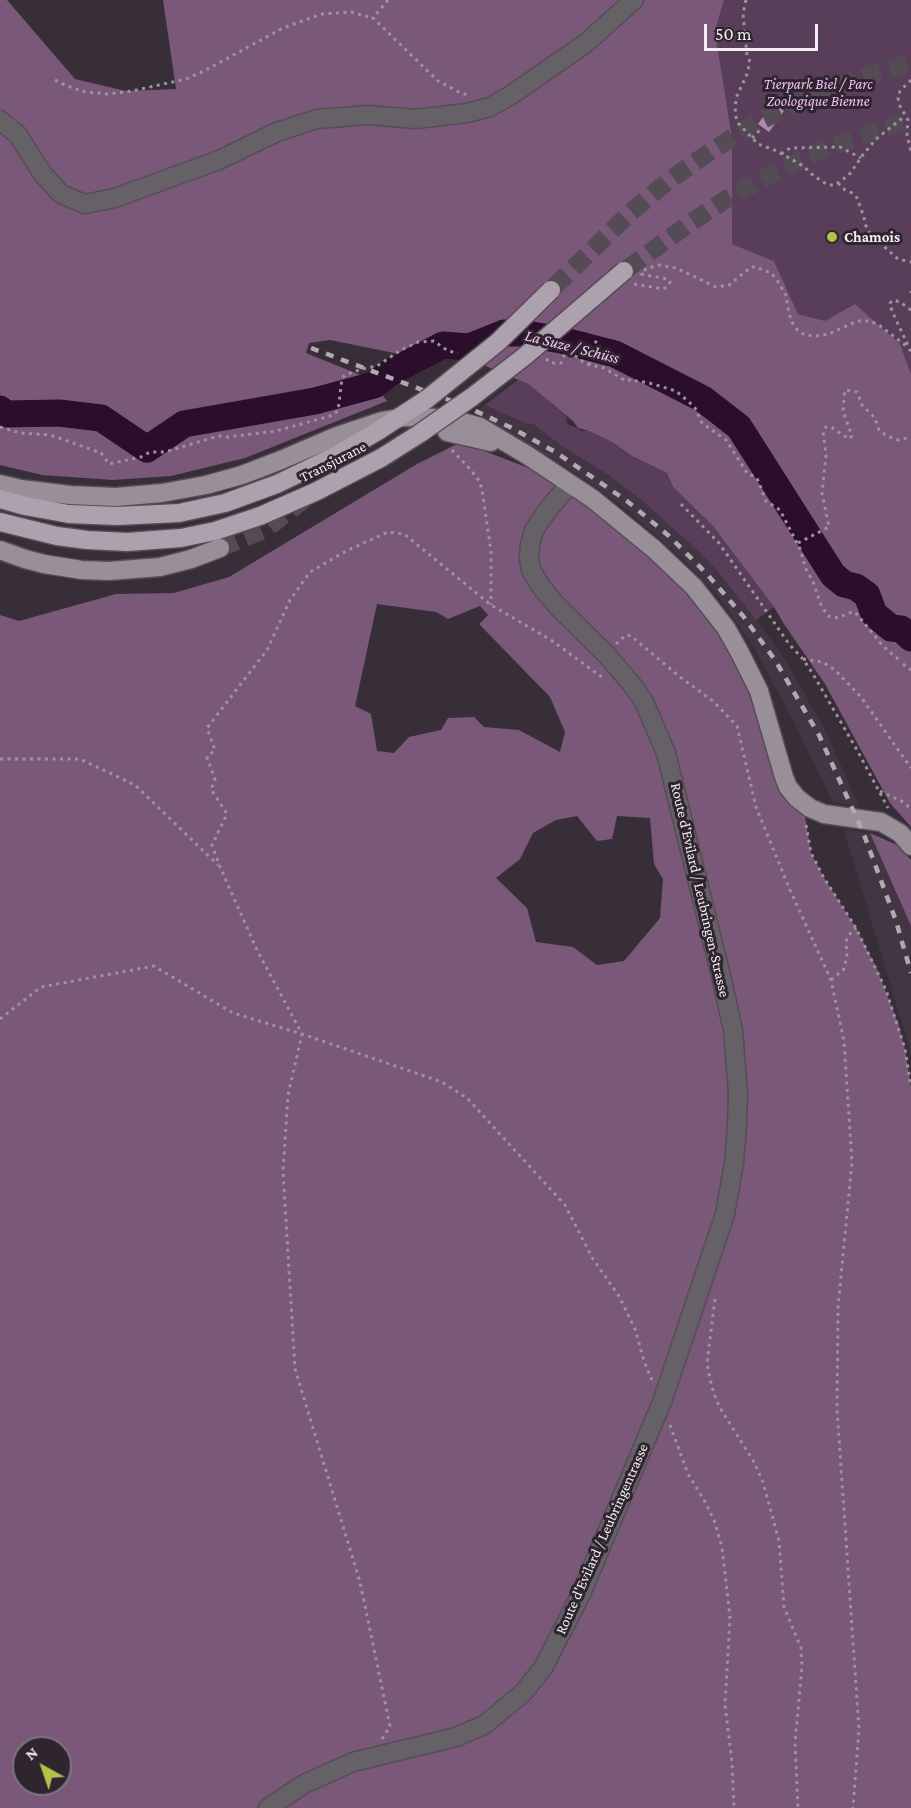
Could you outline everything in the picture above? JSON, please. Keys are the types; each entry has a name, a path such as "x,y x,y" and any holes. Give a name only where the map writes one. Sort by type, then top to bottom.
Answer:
{"highway":[{"name":"Transjurane","path":"0,522 57,536 110,541 165,540 235,525 286,505 349,476 449,414 628,274"},
{"name":"Transjurane","path":"0,499 69,514 138,516 179,513 251,495 337,455 404,415 498,342 553,289"}],"main road":[{"path":"0,484 21,489 116,497 162,493 206,485 242,474 337,436 382,421 416,417 471,424 526,455 614,515 693,586 715,613 739,651 759,691 784,777 793,794 803,804 824,814 881,822 900,833 911,846"},
{"path":"447,432 510,447"},
{"path":"0,550 44,564 82,570 109,571 160,567 220,548"}],"street":[{"path":"0,120 18,135 42,172 61,194 85,204 115,198 219,160 276,132 317,119 368,115 416,119 467,113 490,107 586,43 628,8 634,0"},
{"name":"Route d'Evilard / Leubringen-Strasse","path":"570,484 534,530 530,544 531,570 536,580 558,607 623,672 644,702 666,753 722,980 732,1030 738,1093 734,1163 724,1214 680,1350"},
{"name":"Route d'Evilard / Leubringentrasse","path":"268,1808 304,1784 352,1762 456,1737 484,1725 523,1694 543,1668 581,1594 662,1402 680,1350"}],"path":[{"path":"373,18 388,0"},
{"path":"746,0 743,14 747,55 750,62 736,98 735,114 738,123 758,144 803,166 828,185 838,183 849,175 876,139 905,116"},
{"path":"55,80 85,92 108,94 186,79 283,28 322,14 351,12 373,18 438,81 463,94 472,96"},
{"path":"748,69 754,69"},
{"path":"911,80 900,91 898,98 908,120 907,135 911,152"},
{"path":"752,138 760,130"},
{"path":"781,154 790,148 840,147 861,158"},
{"path":"838,183 857,198 870,234 898,259 911,262"},
{"path":"628,274 663,289 670,282 667,279 641,274 646,268 659,265 676,268 711,286 724,286 738,279 751,267 756,267 771,273 777,280 788,297 791,321 798,331 806,335 819,336 829,334 857,321 870,321 879,325 909,348"},
{"path":"911,310 900,302 893,300 890,303 911,352"},
{"path":"589,365 597,338"},
{"path":"0,427 20,433 50,435 62,439 100,453 109,464 141,457 150,452 165,452 218,436 228,438 276,430 330,416 338,411 342,378 345,375 377,366 418,342 434,342 448,351 464,353"},
{"path":"543,356 551,363 561,363 565,353 574,355 589,365 601,366 626,381 633,379 675,390 695,408 702,423 726,440 747,473 757,478 766,501 780,510 790,532 799,542 806,569 821,605 828,615 839,618 855,612 883,646 898,659"},
{"path":"799,542 829,527 822,493 826,455 823,432 826,427 831,427 849,439 852,436 843,411 845,390 857,393 862,405 875,418 879,430 887,436 898,440 911,439"},
{"path":"453,450 480,482 482,490 491,551 490,605"},
{"path":"681,504 719,543 789,644 803,658 879,790 911,808"},
{"path":"380,1741 390,1726 360,1582 295,1369 283,1171 288,1095 302,1034 257,950 212,845 227,814 211,789 215,780 207,757 215,750 207,728 267,650 290,600 310,572 346,551 388,532 404,534 490,605 551,640 606,680"},
{"path":"606,654 627,635 631,636 713,701 737,726 756,807 785,880 831,980 844,1041 852,1162 838,1307 837,1409 858,1729 853,1808"},
{"path":"803,658 823,662 836,670 861,697 911,768"},
{"path":"903,664 911,670"},
{"path":"0,759 80,759 135,785 220,867"},
{"path":"803,804 811,853 856,928 876,967 894,1012 905,1049 911,1087"},
{"path":"831,980 844,969 847,955 846,942 848,936 856,928"},
{"path":"0,1019 41,987 154,966 232,1013 302,1034 442,1082 467,1098 565,1205 593,1259 619,1296 635,1329 644,1361 662,1402 688,1474 714,1520 722,1547 730,1617 725,1705 732,1761 734,1808"},
{"path":"716,1295 707,1363 710,1379 720,1408 754,1462 763,1482 779,1540 784,1607 801,1648 802,1666 795,1743 798,1808"}],"shaded area":[{"path":"0,0 7,0 75,79 126,91 176,89 163,0 724,0 715,31 732,138 732,244 774,261 798,314 825,321 855,304 900,344 911,374 911,827 890,803 825,684 774,607 713,526 673,487 667,473 632,456 612,442 578,428 573,421 528,384 467,358 399,354 330,340 309,343 306,353 368,378 387,401 245,458 171,476 113,480 42,475 0,465"},
{"path":"485,405 527,424 533,424 562,446 610,476 653,509 715,568 782,655 826,732 859,806 833,802 790,714 751,643 719,597 683,559 622,506 579,475 510,434 471,416"},
{"path":"461,442 570,484 709,605 803,804 811,853 856,928 876,967 898,1023 905,1049 911,1087 911,1808 0,1808 0,615 19,621 116,594 174,593 229,577 417,464","holes":["377,604 436,612 448,619 480,606 488,615 479,624 550,697 565,732 560,752 519,730 484,727 474,717 448,718 441,730 409,737 394,753 377,751 371,714 355,706","577,816 597,841 612,839 617,816 650,818 654,864 663,879 660,918 624,961 597,965 573,947 536,942 527,908 496,878 520,859 533,833 556,820"]},
{"path":"844,830 870,833 911,926 911,1053"},
{"path":"870,833 897,845 911,860 911,926"}],"green space":[{"name":"Tierpark Biel / Parc Zoologique Bienne","path":"724,0 911,0 911,374 900,344 798,314 774,261 732,244 732,138 715,31"},
{"path":"518,380 528,384 566,416 570,426 589,431 612,442 632,456 667,473 673,487 713,526 774,607 756,620 715,568 644,502 533,424 527,424 485,405"}],"building":[{"path":"773,103 784,111 769,132 758,124"}],"waterway":[{"name":"La Suze / Schüss","path":"0,409 6,414 59,413 101,418 147,449 184,424 315,401 374,385 391,372 443,345 469,347 504,333 521,333 561,340 615,354 703,399 739,427 833,575 844,584 856,587 867,595 874,614 891,628 901,629 911,638"}],"tunnel":[{"path":"554,287 630,213 667,182 711,151 758,122 805,99 911,62"},
{"path":"627,269 728,198 776,172 820,151 911,121"},
{"path":"220,548 266,529 306,498"}],"railway":[{"path":"311,348 465,406 557,453 627,501 669,536 707,574 743,616 775,660 819,735 863,832 896,921 911,973"}],"place":[{"name":"Chamois","path":"832,237"}]}
